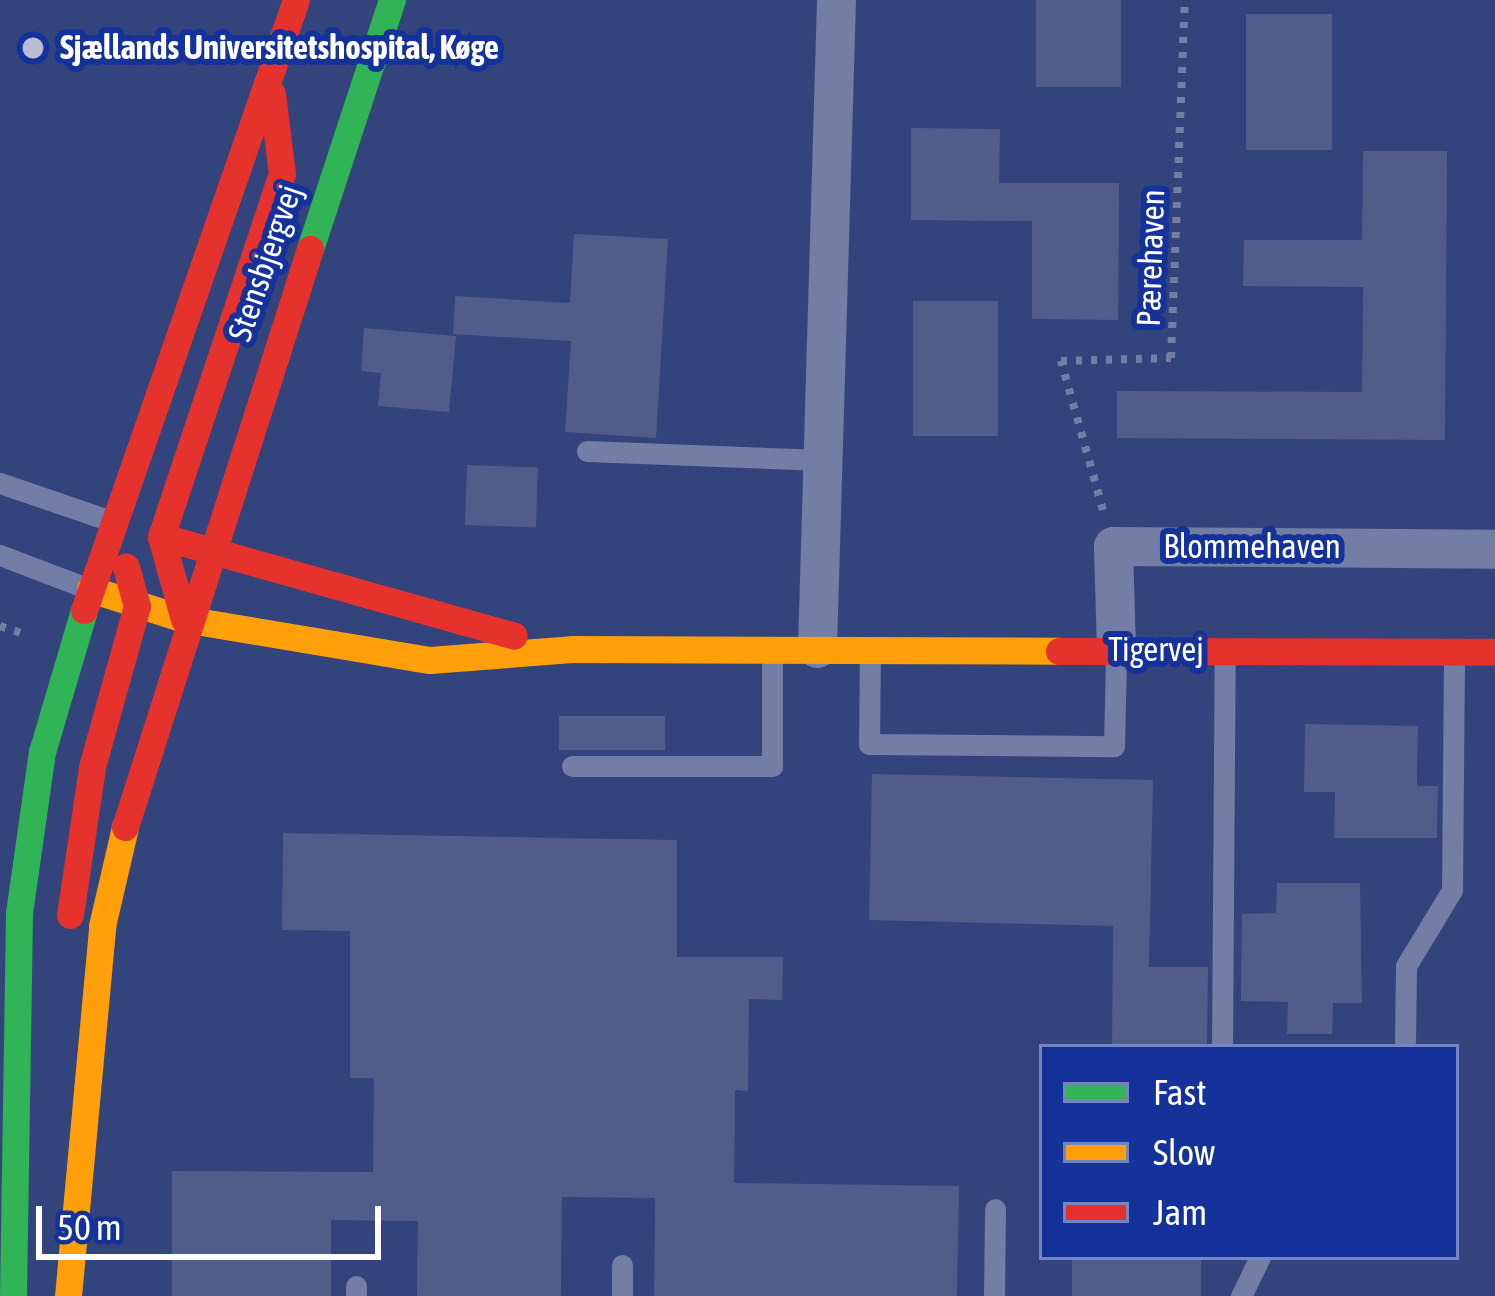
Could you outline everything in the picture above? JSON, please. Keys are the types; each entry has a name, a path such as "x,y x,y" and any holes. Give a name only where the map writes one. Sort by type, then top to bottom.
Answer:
{"street":[{"name":"Stensbjergvej","path":"13,1296 19,914 42,752 90,589 296,0"},
{"name":"Stensbjergvej","path":"68,1296 81,1100 102,926 205,548 392,0"},
{"path":"817,648 836,0"},
{"name":"Stensbjergvej","path":"161,537 282,174 270,79"},
{"path":"114,522 205,548"},
{"path":"114,522 136,605"},
{"path":"161,537 184,619"},
{"path":"1113,546 1116,650"},
{"name":"Blommehaven","path":"1113,546 1495,549"},
{"name":"Tigervej","path":"205,548 435,619 572,649"},
{"path":"90,589 184,619"},
{"name":"Stensbjergvej","path":"81,1100 67,953 92,767 136,605"},
{"name":"Tigervej","path":"184,619 430,660 572,649 1495,652"}],"lane":[{"path":"586,451 822,460"},
{"path":"0,483 114,522"},
{"path":"0,555 90,589"},
{"path":"572,766 772,766 772,648"},
{"path":"870,649 869,744 1114,746 1116,650"},
{"path":"1222,1044 1226,650"},
{"path":"1405,1040 1406,966 1453,890 1454,652"},
{"path":"994,1209 994,1296"},
{"path":"1241,1296 1259,1260"},
{"path":"622,1264 622,1296"}],"path":[{"name":"Pærehaven","path":"1113,546 1060,361 1171,358 1185,0"}],"building":[{"path":"1036,0 1121,0 1121,87 1036,87"},
{"path":"1246,14 1332,14 1332,150 1246,150"},
{"path":"911,128 1000,129 999,183 1119,183 1118,320 1032,319 1032,221 911,220"},
{"path":"1363,151 1447,151 1445,440 1117,438 1117,391 1362,392 1363,287 1243,286 1244,240 1362,240"},
{"path":"574,234 668,239 656,438 565,432 571,341 453,334 455,296 570,303"},
{"path":"913,301 998,301 998,436 913,436"},
{"path":"364,328 456,336 449,412 378,406 381,373 361,371"},
{"path":"467,465 538,467 536,527 465,525"},
{"path":"559,716 665,716 665,750 559,750"},
{"path":"1305,724 1418,726 1417,786 1438,786 1437,838 1334,838 1335,792 1304,792"},
{"path":"872,774 1153,780 1149,967 1208,967 1207,1044 1112,1044 1113,926 869,920"},
{"path":"283,833 677,840 677,957 783,957 782,1000 749,999 748,1091 735,1090 734,1183 959,1186 957,1296 654,1296 655,1198 562,1197 561,1296 417,1296 418,1221 331,1220 331,1296 172,1296 172,1171 373,1172 374,1078 350,1078 350,931 282,930"},
{"path":"1277,883 1360,883 1362,1003 1333,1003 1332,1034 1287,1034 1288,1002 1241,1001 1242,914 1276,913"},
{"path":"1072,1260 1201,1260 1201,1296 1072,1296"}],"traffic: fast":[{"path":"310,249 392,0"},
{"path":"13,1296 19,913 42,752 84,610"}],"traffic: slow":[{"path":"90,589 184,619 430,660 572,649 1059,651"},
{"path":"68,1296 102,926 125,827"}],"traffic: jam":[{"path":"84,610 296,0"},
{"path":"184,619 161,537 282,174 272,94"},
{"path":"125,827 310,249"},
{"path":"170,539 514,636"},
{"path":"70,915 92,767 137,606 126,567"},
{"path":"1059,651 1495,652"}],"place":[{"name":"Sjællands Universitetshospital, Køge","path":"33,48"}]}
